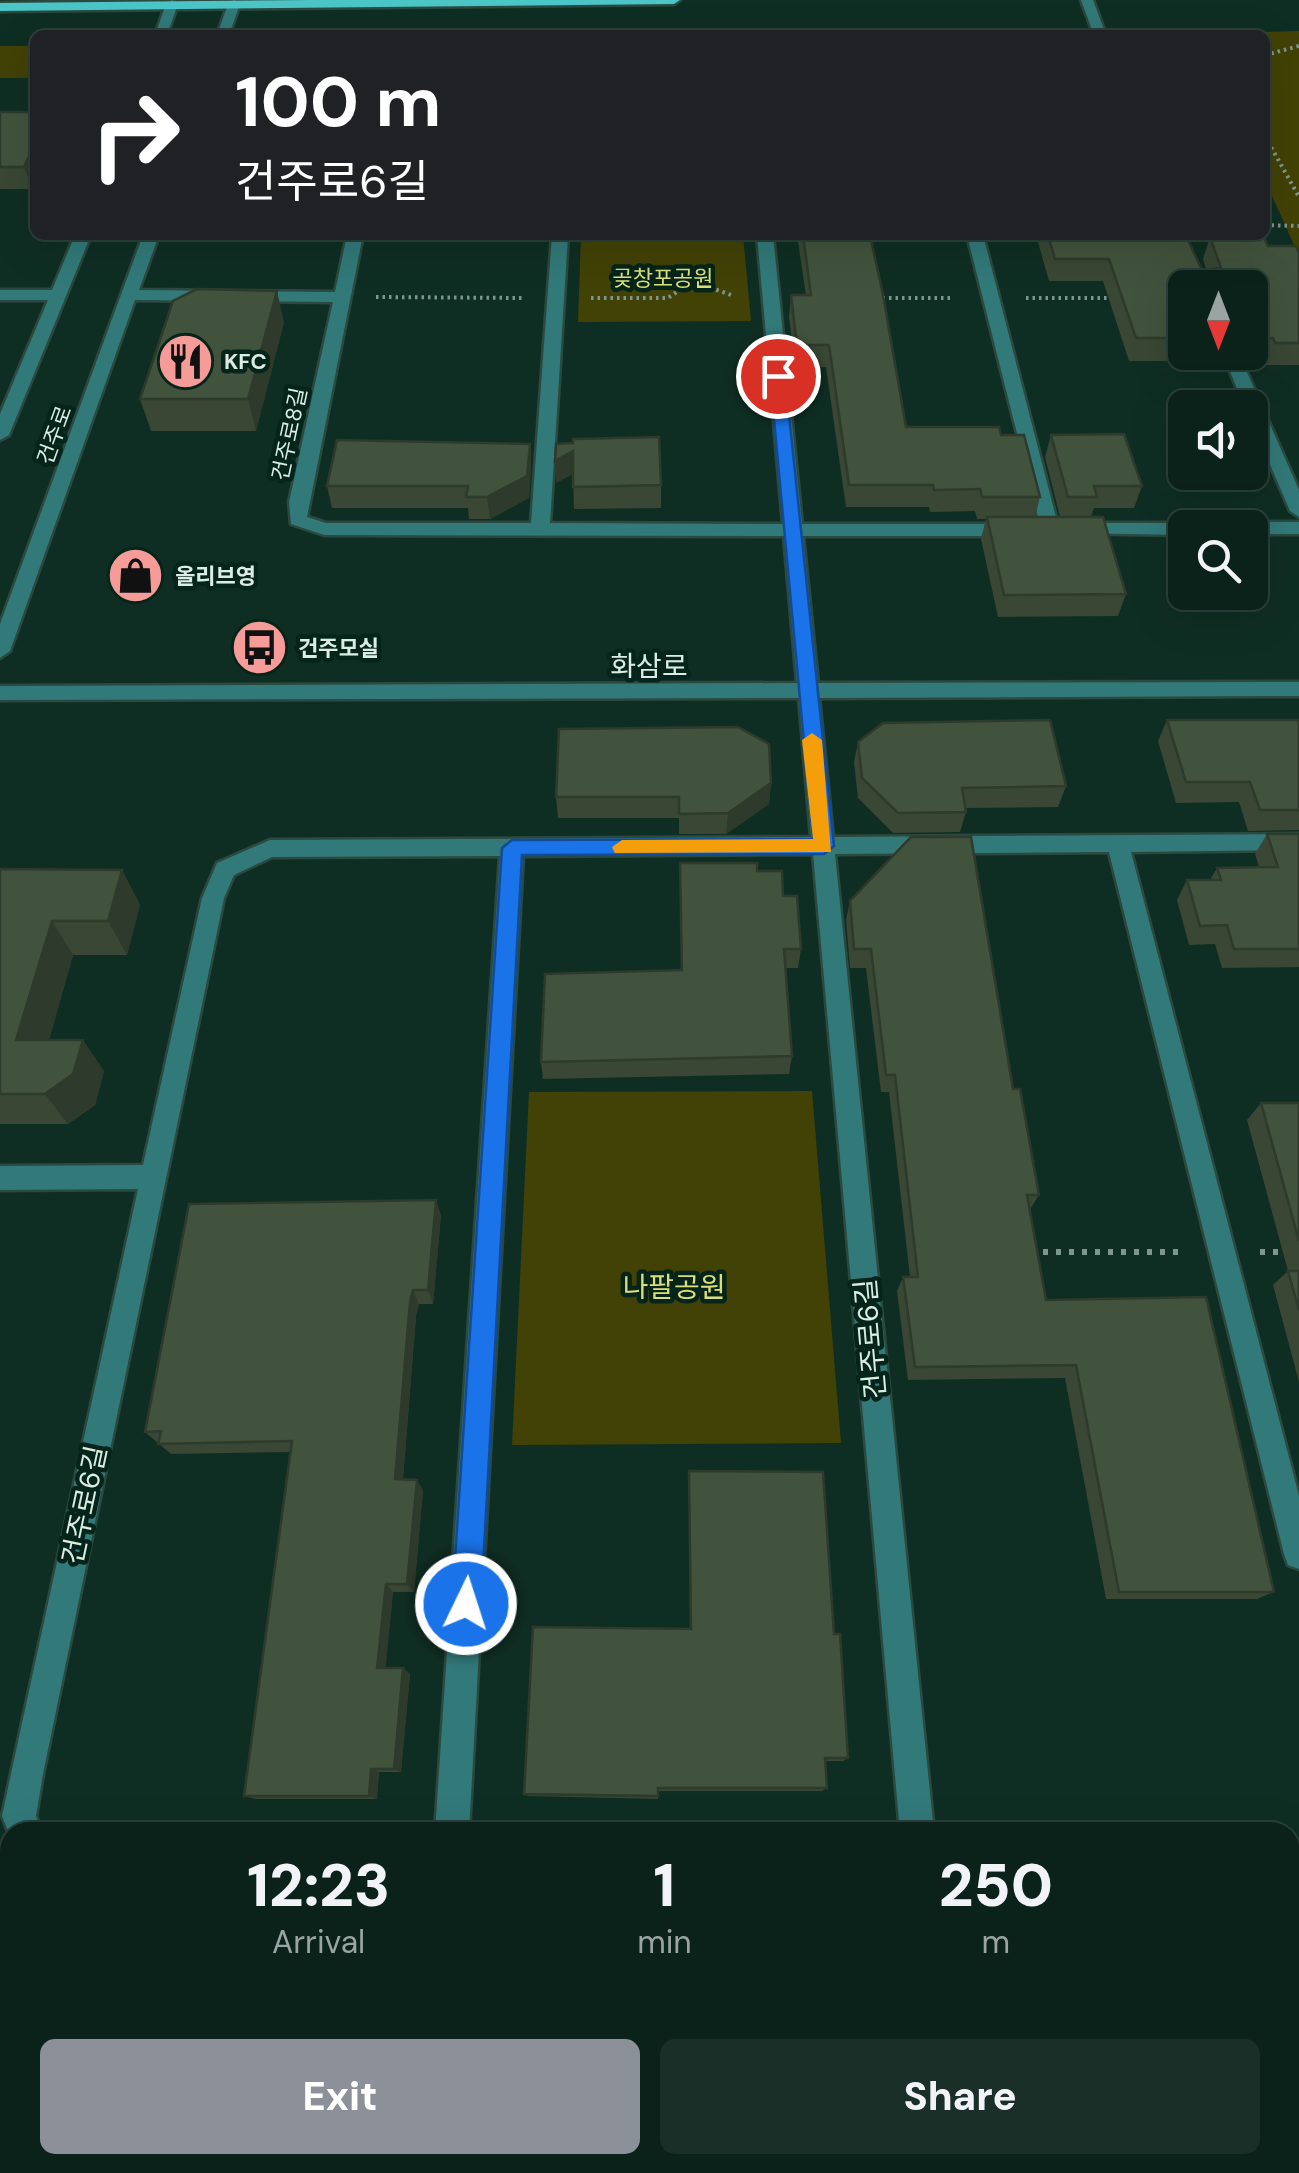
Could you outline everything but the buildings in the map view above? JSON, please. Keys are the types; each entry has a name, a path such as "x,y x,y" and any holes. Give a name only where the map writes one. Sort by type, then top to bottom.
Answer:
{"main road":[{"path":"0,7 674,0"}],"street":[{"path":"1087,0 1098,30"},
{"path":"163,30 172,4"},
{"path":"225,30 234,4"},
{"name":"건주로","path":"0,435 81,240"},
{"name":"건주로","path":"0,651 149,240"},
{"name":"건주로8길","path":"354,240 298,502 298,520 324,529 1168,529"},
{"path":"540,530 560,240"},
{"path":"765,240 824,846"},
{"path":"977,240 1050,530"},
{"path":"0,295 58,295"},
{"path":"129,295 342,297"},
{"path":"1238,370 1299,511"},
{"path":"1268,528 1299,528"},
{"name":"화삼로","path":"0,694 1299,688"},
{"name":"건주로6길","path":"21,1822 27,1774 152,1177 213,898 226,869 270,850 1299,842"},
{"path":"1118,844 1299,1554"},
{"name":"건주로6길","path":"824,846 916,1822"},
{"path":"453,1822 512,848"},
{"path":"0,1178 152,1177"}],"path":[{"path":"1270,54 1299,46"},
{"path":"1270,145 1299,197"},
{"path":"1270,225 1299,226"},
{"path":"1014,1252 1299,1252"}],"green space":[{"path":"1299,31 1299,256 1270,191 1270,32"},
{"path":"0,46 30,46 30,78 0,78"},
{"name":"곶창포공원","path":"581,240 743,240 751,321 578,322"},
{"name":"나팔공원","path":"812,1091 841,1443 512,1445 529,1092"}],"slow traffic":[{"path":"622,847 824,846 812,740"}],"place":[{"name":"KFC","path":"185,361"},
{"name":"올리브영","path":"136,576"},
{"name":"건주모실","path":"259,648"}],"route":[{"path":"466,1604 512,848 824,846 778,376"}]}
